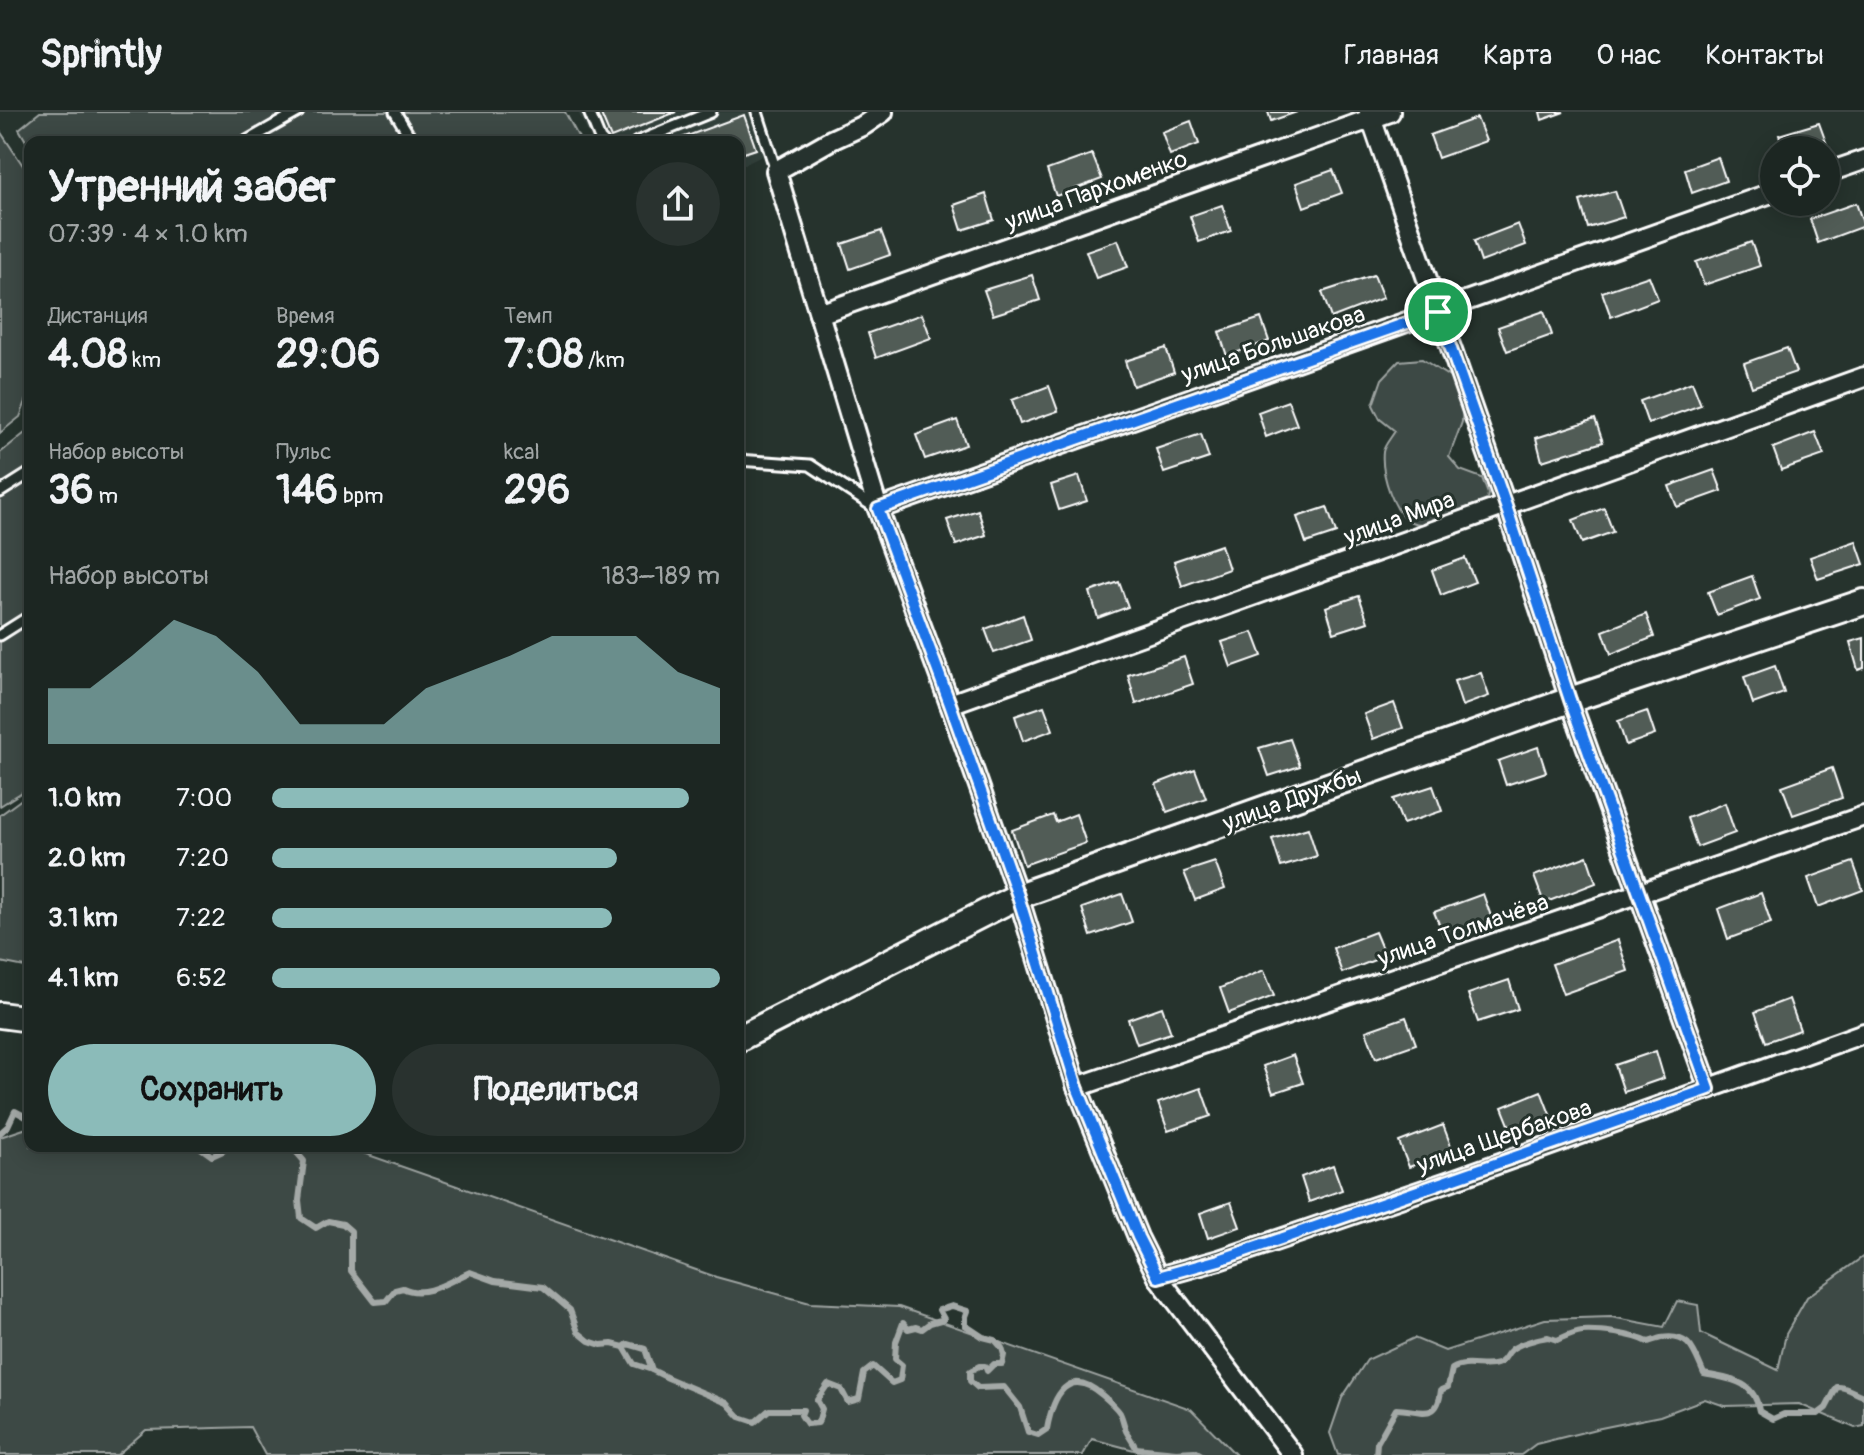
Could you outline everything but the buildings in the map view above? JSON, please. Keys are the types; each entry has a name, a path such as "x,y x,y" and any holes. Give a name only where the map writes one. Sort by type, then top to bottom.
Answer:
{"street":[{"path":"883,112 776,171 878,509 1018,896 1077,1087 1138,1237 1158,1277 1293,1455"},
{"name":"улица Пархоменко","path":"819,314 1370,115 1390,112"},
{"path":"1370,115 1570,700 1709,1089"},
{"path":"1840,168 1864,160"},
{"name":"улица Большакова","path":"878,509 1760,197"},
{"name":"улица Мира","path":"950,704 1864,377"},
{"name":"улица Дружбы","path":"744,1036 1018,896 1570,700 1864,602"},
{"name":"улица Толмачёва","path":"1077,1087 1864,816"},
{"path":"0,1015 24,1018"},
{"name":"улица Щербакова","path":"1158,1277 1233,1255 1447,1182 1864,1033"}],"lane":[{"path":"256,136 298,112"},
{"path":"395,112 409,136"},
{"path":"589,112 599,136"},
{"path":"652,136 711,112"},
{"path":"757,112 776,171"},
{"path":"744,460 810,465 878,509"},
{"path":"0,492 24,477"},
{"path":"0,635 24,620"}],"shaded area":[{"path":"40,112 565,112 578,136 24,138 19,129"},
{"path":"578,112 762,112 762,156 744,165 744,136 589,136"},
{"path":"0,131 24,167 24,407 20,417 0,433"},
{"path":"1422,359 1454,380 1463,405 1462,422 1449,457 1460,470 1482,478 1488,494 1486,504 1431,524 1414,523 1394,503 1384,471 1383,452 1395,431 1380,419 1373,405 1382,379 1399,361"},
{"path":"24,434 24,791 0,806 0,453"},
{"path":"24,797 24,967 0,962 0,815"},
{"path":"24,1129 24,1152 360,1152 716,1277 810,1303 899,1307 1191,1409 1236,1455 1153,1455 1092,1439 1083,1455 265,1455 250,1427 146,1430 117,1455 0,1455 0,1137"},
{"path":"1864,1256 1864,1426 1855,1428 1799,1404 1725,1406 1705,1399 1660,1416 1536,1444 1521,1455 1338,1455 1330,1433 1342,1398 1367,1360 1414,1338 1445,1351 1545,1319 1611,1317 1664,1327 1677,1301 1698,1305 1701,1333 1778,1370 1786,1334 1807,1297"}],"waterway":[{"path":"0,1133 8,1126 15,1111 24,1116"},
{"path":"206,1152 212,1156 221,1152"},
{"path":"296,1152 304,1161 299,1200 301,1218 316,1228 328,1221 343,1224 351,1231 351,1271 375,1302 386,1301 395,1290 428,1290 470,1272 495,1281 543,1287 570,1310 578,1332 589,1341 624,1347 628,1344 645,1349 652,1370 727,1403 740,1417 755,1422 769,1410 803,1410 801,1415 807,1424 818,1423 822,1409 817,1400 828,1384 841,1389 848,1402 859,1399 864,1373 873,1366 892,1383 900,1380 902,1365 895,1359 896,1342 903,1323 908,1329 922,1329 944,1319 939,1310 952,1306 968,1311 965,1325 983,1337 995,1340 1004,1355 1002,1364 994,1364 987,1371 985,1366 970,1371 970,1381 978,1388 1004,1387 1020,1407 1028,1432 1038,1435 1047,1429 1058,1396 1064,1388 1080,1383 1090,1386 1116,1408 1136,1448 1195,1451 1202,1455"},
{"path":"1376,1455 1377,1443 1396,1409 1432,1411 1441,1390 1448,1387 1452,1369 1463,1365 1497,1364 1511,1350 1523,1344 1548,1337 1557,1340 1582,1331 1616,1333 1648,1342 1679,1338 1690,1346 1704,1374 1746,1387 1757,1401 1759,1411 1773,1419 1784,1414 1818,1414 1826,1408 1837,1387 1864,1396"},
{"path":"624,1347 634,1364 652,1370"}],"route":[{"path":"1438,312 1570,700 1709,1089 1219,1260 1158,1277 1138,1237 1077,1087 1018,896 878,509 1438,312"}]}
